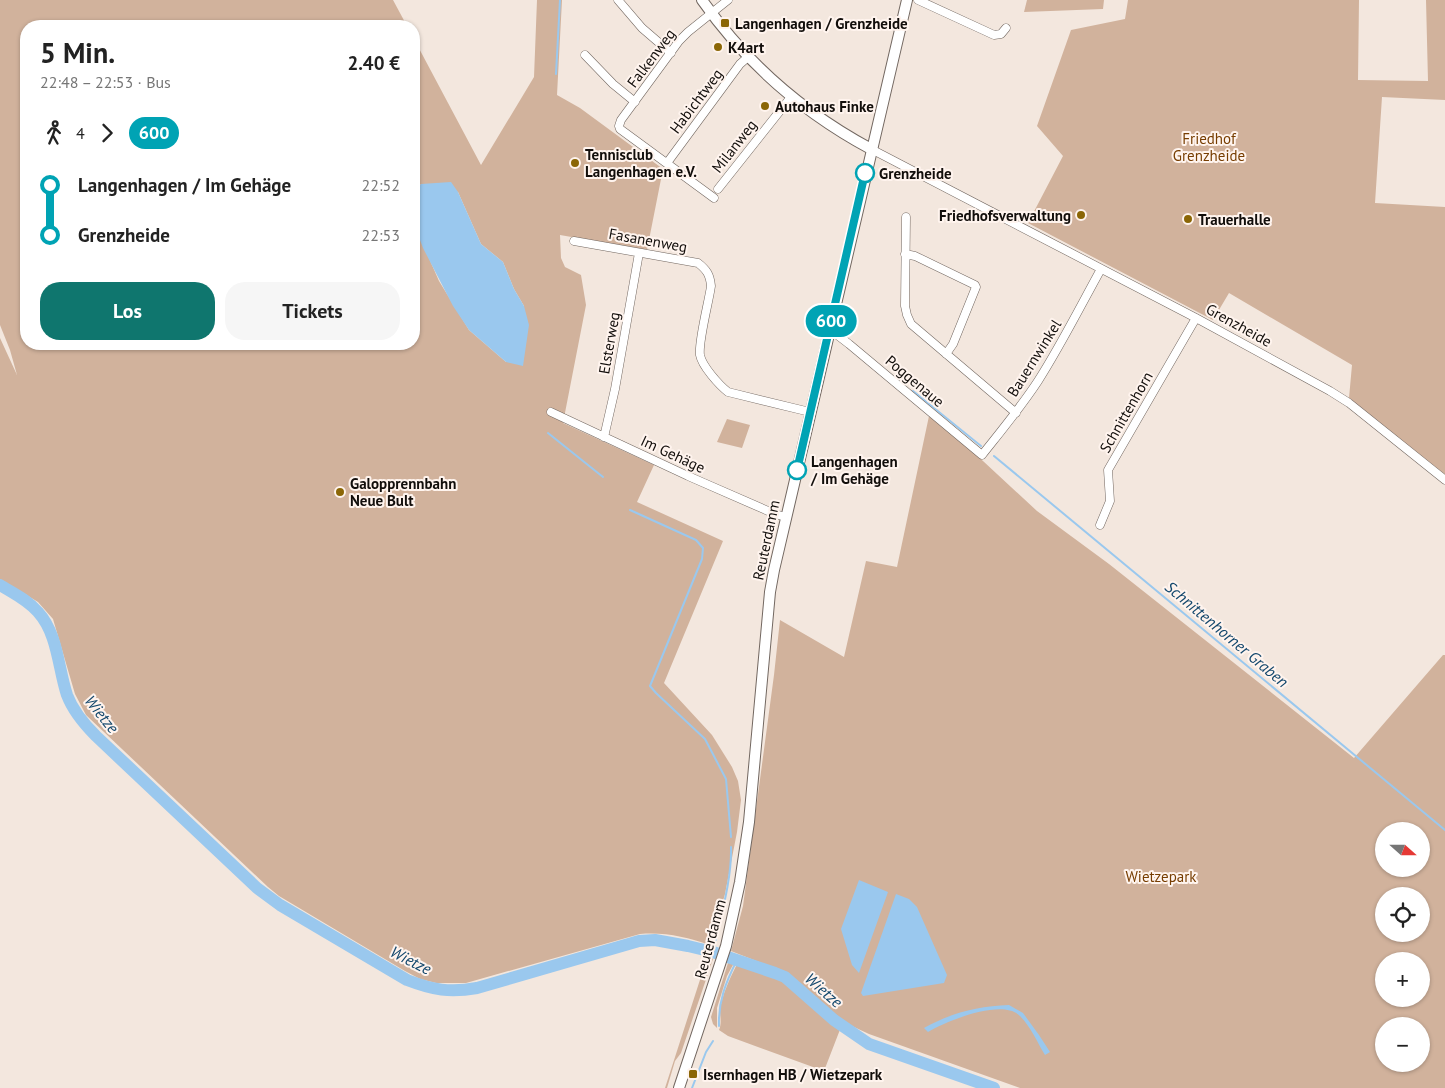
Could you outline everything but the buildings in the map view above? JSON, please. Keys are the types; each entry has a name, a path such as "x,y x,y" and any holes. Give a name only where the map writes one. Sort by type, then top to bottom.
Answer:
{"street":[{"path":"618,0 642,28 671,52"},
{"path":"702,0 748,57 791,96 826,123 871,149"},
{"name":"Falkenweg","path":"667,163 620,129 621,120 688,32 728,0"},
{"name":"Reuterdamm","path":"679,1088 720,966 734,916 745,851 770,592 810,412 907,0"},
{"path":"918,0 994,35 1001,34 1006,28"},
{"path":"585,56 635,102"},
{"name":"Habichtweg","path":"667,163 740,64 748,57"},
{"name":"Milanweg","path":"718,189 791,96"},
{"name":"Grenzheide","path":"871,149 1196,318 1330,391 1349,403 1445,480"},
{"path":"667,163 714,198"},
{"path":"906,217 905,306 906,315 911,324 1016,412"},
{"name":"Fasanenweg","path":"574,241 696,262 706,269 710,277 711,286 700,348 700,356 703,362 722,387 731,393 810,412"},
{"name":"Elsterweg","path":"604,437 615,390 639,253"},
{"path":"905,254 915,256 975,285 976,288 953,344 946,354"},
{"name":"Bauernwinkel","path":"982,455 1016,412 1058,348 1101,269"},
{"name":"Schnittenhorn","path":"1100,525 1110,501 1108,470 1196,318"},
{"name":"Poggenaue","path":"829,332 836,334 850,344 982,455"},
{"name":"Im Gehäge","path":"551,412 688,476 786,517"}],"green space":[{"name":"Galopprennbahn Neue Bult","path":"0,0 393,0 404,20 20,20 20,350 420,350 420,238 439,281 469,330 506,362 524,306 514,289 503,262 481,244 458,192 420,185 420,50 481,165 534,77 537,0 562,0 557,95 580,108 663,169 647,250 560,235 561,258 565,267 581,275 586,305 563,423 654,465 637,502 723,541 664,683 712,735 732,767 738,781 741,800 737,832 725,894 710,945 675,936 640,934 466,983 436,983 420,979 405,971 279,896 268,887 86,715 75,694 53,619 38,602 0,579 0,338 17,375 0,325"},
{"path":"1027,0 1104,0 1103,9 1024,12"},
{"name":"Friedhof Grenzheide","path":"1128,0 1359,0 1358,80 1428,81 1426,0 1445,0 1445,100 1382,97 1375,203 1445,207 1445,475 1349,398 1352,365 1229,293 1213,320 1028,223 1063,156 1037,126 1071,30 1125,19"},
{"name":"Wietzepark","path":"929,416 969,448 1037,511 1109,564 1354,758 1445,655 1445,1088 1020,1088 869,1034 839,1020 789,974 731,951 743,906 780,620 844,657 866,561 897,567"},
{"path":"727,419 750,425 742,448 717,442"},
{"path":"708,955 714,956 681,1053 675,1061 667,1088 665,1088"},
{"path":"728,963 734,963 727,976 717,1008 717,1028 713,1024 711,1017"},
{"path":"737,964 783,980 841,1027 824,1071 728,1036 719,1030 723,998"}],"water":[{"path":"451,182 458,192 481,244 503,262 514,289 524,306 529,325 523,366 506,362 469,330 453,306 420,240 421,184"},
{"path":"859,880 888,892 859,973 852,965 841,929"},
{"path":"896,894 909,899 917,907 947,975 944,983 863,996 861,993"},
{"path":"1009,1005 1023,1013 1050,1052 1045,1055 1027,1025 1020,1016 1012,1011 1001,1009 988,1010 961,1017 928,1032 924,1028 944,1018 965,1011"}],"waterway":[{"path":"556,74 560,0"},
{"name":"Schnittenhorner Graben","path":"913,391 981,446"},
{"path":"548,433 603,477"},
{"name":"Schnittenhorner Graben","path":"994,456 1445,830"},
{"path":"630,510 696,540 703,548 702,559 650,686 705,739 726,779 731,837"},
{"name":"Wietze","path":"0,585 30,604 45,621 54,641 69,701 79,717 96,736 257,888 280,905 407,980 442,990 467,990 639,941 655,940 688,946 713,952 785,977 834,1020 869,1044 994,1088"},
{"path":"713,952 728,886 731,847"},
{"path":"719,1026 720,1008 724,992 737,960"},
{"path":"692,1088 706,1052 713,1041"}],"bus line":[{"name":"600","path":"797,470 865,173"}],"place":[{"name":"Langenhagen / Grenzheide","path":"725,23"},
{"name":"K4art","path":"718,47"},
{"name":"Autohaus Finke","path":"765,106"},
{"name":"Tennisclub Langenhagen e.V.","path":"575,163"},
{"name":"Grenzheide","path":"865,173"},
{"name":"Friedhofsverwaltung","path":"1081,215"},
{"name":"Trauerhalle","path":"1188,219"},
{"name":"Langenhagen / Im Gehäge","path":"797,470"},
{"name":"Galopprennbahn Neue Bult","path":"340,492"},
{"name":"Isernhagen HB / Wietzepark","path":"693,1074"}]}
